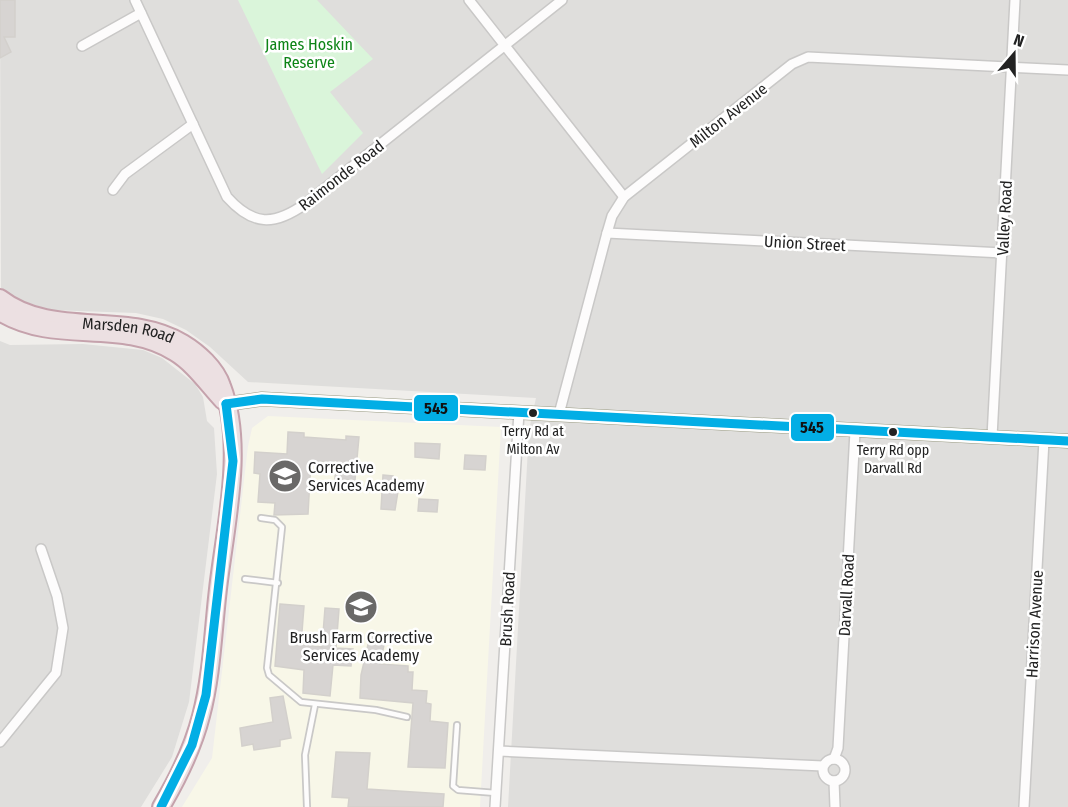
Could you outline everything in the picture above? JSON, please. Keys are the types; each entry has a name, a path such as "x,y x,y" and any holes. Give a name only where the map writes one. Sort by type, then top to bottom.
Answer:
{"highway":[{"name":"Marsden Road","path":"0,298 18,310 41,317 69,322 115,323 146,327 167,334 201,356 222,386 233,462 206,695 192,745 161,807"},
{"name":"Marsden Road","path":"0,312 25,325 42,330 123,335 157,344 187,361 226,404"}],"street":[{"name":"Raimonde Road","path":"135,0 227,197 241,212 259,220 275,220 289,215 305,204 562,0"},
{"path":"469,0 624,197"},
{"name":"Valley Road","path":"992,437 1015,0"},
{"path":"82,46 141,13"},
{"name":"Milton Avenue","path":"559,414 612,216 624,197 792,64 808,57 1068,70"},
{"path":"113,190 125,174 193,124"},
{"name":"Union Street","path":"607,233 1003,252"},
{"path":"226,404 262,399 1068,441"},
{"name":"Brush Road","path":"495,807 519,412"},
{"name":"Darvall Road","path":"834,759 838,748 855,431"},
{"name":"Harrison Avenue","path":"1024,807 1044,440"},
{"path":"0,742 56,673 63,628 57,596 41,549"},
{"path":"499,751 823,766 834,759 840,761 845,769 842,777 834,781"},
{"path":"823,766 823,775 834,781"},
{"path":"834,781 835,807"}],"lane":[{"path":"261,518 275,520 282,527 278,583 267,668 269,675 301,702 376,710 407,717"},
{"path":"245,579 278,583"},
{"path":"307,807 305,755 315,705"},
{"path":"457,725 453,786 458,790 496,793"}],"shaded area":[{"path":"0,0 1068,0 1068,807 508,807 529,430 536,398 248,382 210,347 186,330 163,319 136,313 50,310 20,300 1,288"},
{"path":"0,341 10,345 83,344 143,350 162,358 195,384 203,397 207,421 214,428 217,474 189,702 172,757 141,807 0,807"},
{"name":"Brush Farm Corrective Services Academy","path":"268,416 501,427 480,807 182,807 212,758 248,446 252,428"}],"green space":[{"name":"James Hoskin Reserve","path":"238,0 317,0 373,59 330,92 363,133 322,174"}],"building":[{"path":"0,0 15,0 15,37 4,37 11,52 0,58"},
{"name":"Corrective Services Academy","path":"288,432 304,433 304,437 346,440 346,436 359,437 355,480 335,479 336,462 311,461 308,514 274,515 275,503 258,502 260,474 254,473 255,452 287,454"},
{"path":"415,443 440,444 439,459 415,457"},
{"path":"465,455 486,456 485,470 464,469"},
{"path":"383,475 393,476 393,485 399,485 395,510 381,509"},
{"path":"419,499 438,500 437,512 418,511"},
{"path":"280,604 304,606 301,645 322,647 325,608 339,609 336,648 353,649 351,666 333,665 330,696 303,693 304,670 275,666"},
{"path":"370,636 385,640 380,664 408,666 408,672 413,672 412,690 427,691 426,703 431,704 430,721 448,723 445,768 408,767 413,703 360,698 361,675"},
{"path":"283,696 291,738 280,740 280,746 254,750 253,744 242,746 240,728 273,722 270,698"},
{"path":"336,752 370,753 367,789 444,794 443,807 348,807 349,798 332,797"}],"transit line":[{"name":"545","path":"226,404 262,399 1068,441"},
{"name":"545","path":"161,807 192,745 206,695 233,461 226,404"}],"place":[{"name":"Terry Rd at Milton Av","path":"533,413"},
{"name":"Terry Rd opp Darvall Rd","path":"893,432"},
{"name":"Corrective Services Academy","path":"285,476"},
{"name":"Brush Farm Corrective Services Academy","path":"361,607"}]}
